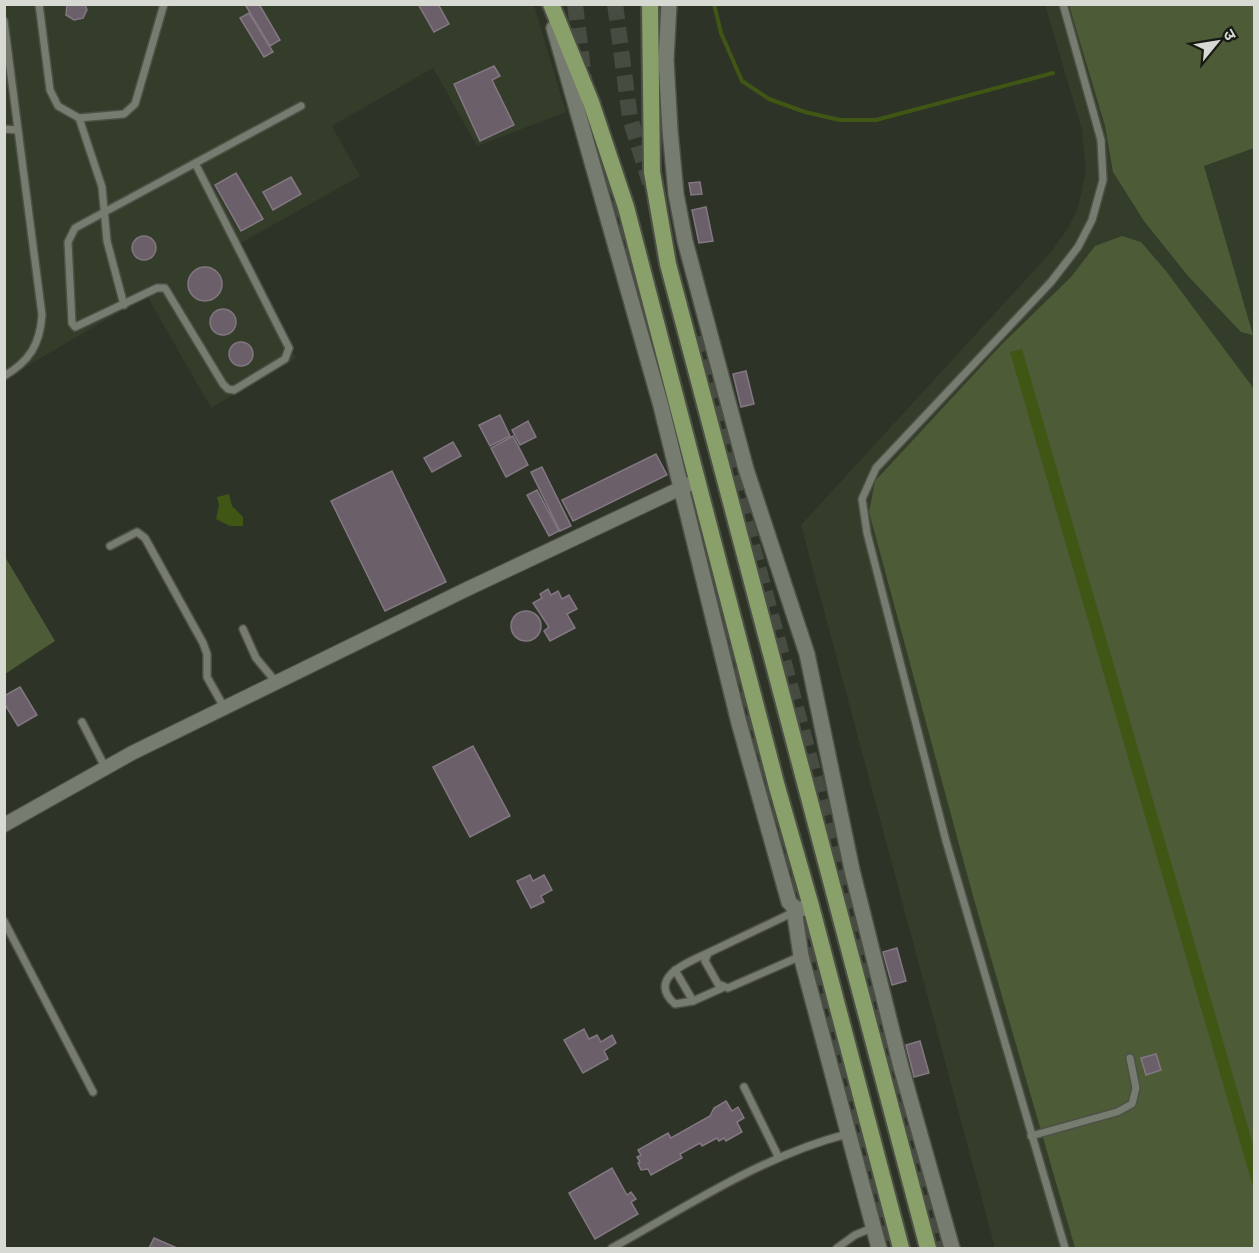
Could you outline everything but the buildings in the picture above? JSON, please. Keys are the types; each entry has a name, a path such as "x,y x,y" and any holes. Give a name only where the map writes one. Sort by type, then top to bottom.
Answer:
{"highway":[{"path":"549,4 591,102 626,207 777,787 902,1248"},
{"path":"650,4 650,132 656,207 668,264 928,1248"}],"street":[{"path":"549,4 681,487 739,723 789,902 794,911 801,956 879,1248"},
{"path":"669,4 666,60 670,130 676,194 685,241 746,469 807,654 852,870 901,1067 952,1248"},
{"path":"4,825 105,767 698,480"},
{"path":"794,911 811,906"}],"lane":[{"path":"39,4 50,90 58,106 79,118 124,114 135,104 164,4"},
{"path":"1063,4 1101,140 1102,180 1092,220 1078,247 1051,282 876,468 862,499 867,533 946,841 1065,1248"},
{"path":"4,21 42,315 41,336 30,355 4,376"},
{"path":"195,163 289,348 288,354 240,387 228,389 165,288 157,288 79,328 72,323 68,242 70,233 75,228 102,215 195,163 301,106"},
{"path":"79,118 102,187 102,215 111,263 124,305"},
{"path":"4,129 17,130"},
{"path":"111,546 132,533 141,534 145,538 203,643 207,654 207,677 225,710"},
{"path":"243,629 256,658 276,683"},
{"path":"82,722 105,767"},
{"path":"794,911 675,970 665,981 666,993 675,1004 693,1001 801,956"},
{"path":"4,921 93,1092"},
{"path":"708,953 705,956 706,965 722,988"},
{"path":"675,970 693,1001"},
{"path":"1031,1136 1117,1112 1132,1104 1136,1088 1130,1058"},
{"path":"744,1087 777,1156"},
{"path":"612,1248 777,1156 810,1143 847,1134"},
{"path":"837,1248 855,1235 873,1228"}],"shaded area":[{"path":"5,5 534,5 566,112 477,146 433,68 332,126 360,176 241,243 296,358 211,408 147,296 5,379"},
{"path":"1045,5 1254,5 1254,1248 995,1248 801,525 1051,252 1068,228 1078,208 1086,170 1082,130"},
{"path":"1069,5 1254,5 1254,148 1204,166 1253,335 1241,332 1188,276 1144,221 1113,172 1105,126"},
{"path":"1122,236 1141,242 1166,271 1254,389 1254,1248 1075,1248 973,896 869,512 875,481 1002,344 1071,277 1095,246"},
{"path":"1022,349 1254,1148 1254,1190 1010,352"},
{"path":"229,494 232,506 243,517 243,526 230,526 216,519 219,505 217,497"},
{"path":"4,555 55,641 5,674 4,674"}],"waterway":[{"path":"714,4 721,33 742,81 769,99 805,112 840,120 876,120 1053,73"}],"tunnel":[{"path":"575,4 584,78"},
{"path":"615,4 630,118 650,183"},
{"path":"588,109 590,126 639,286"},
{"path":"696,337 942,1248"},
{"path":"714,575 887,1248"}]}
